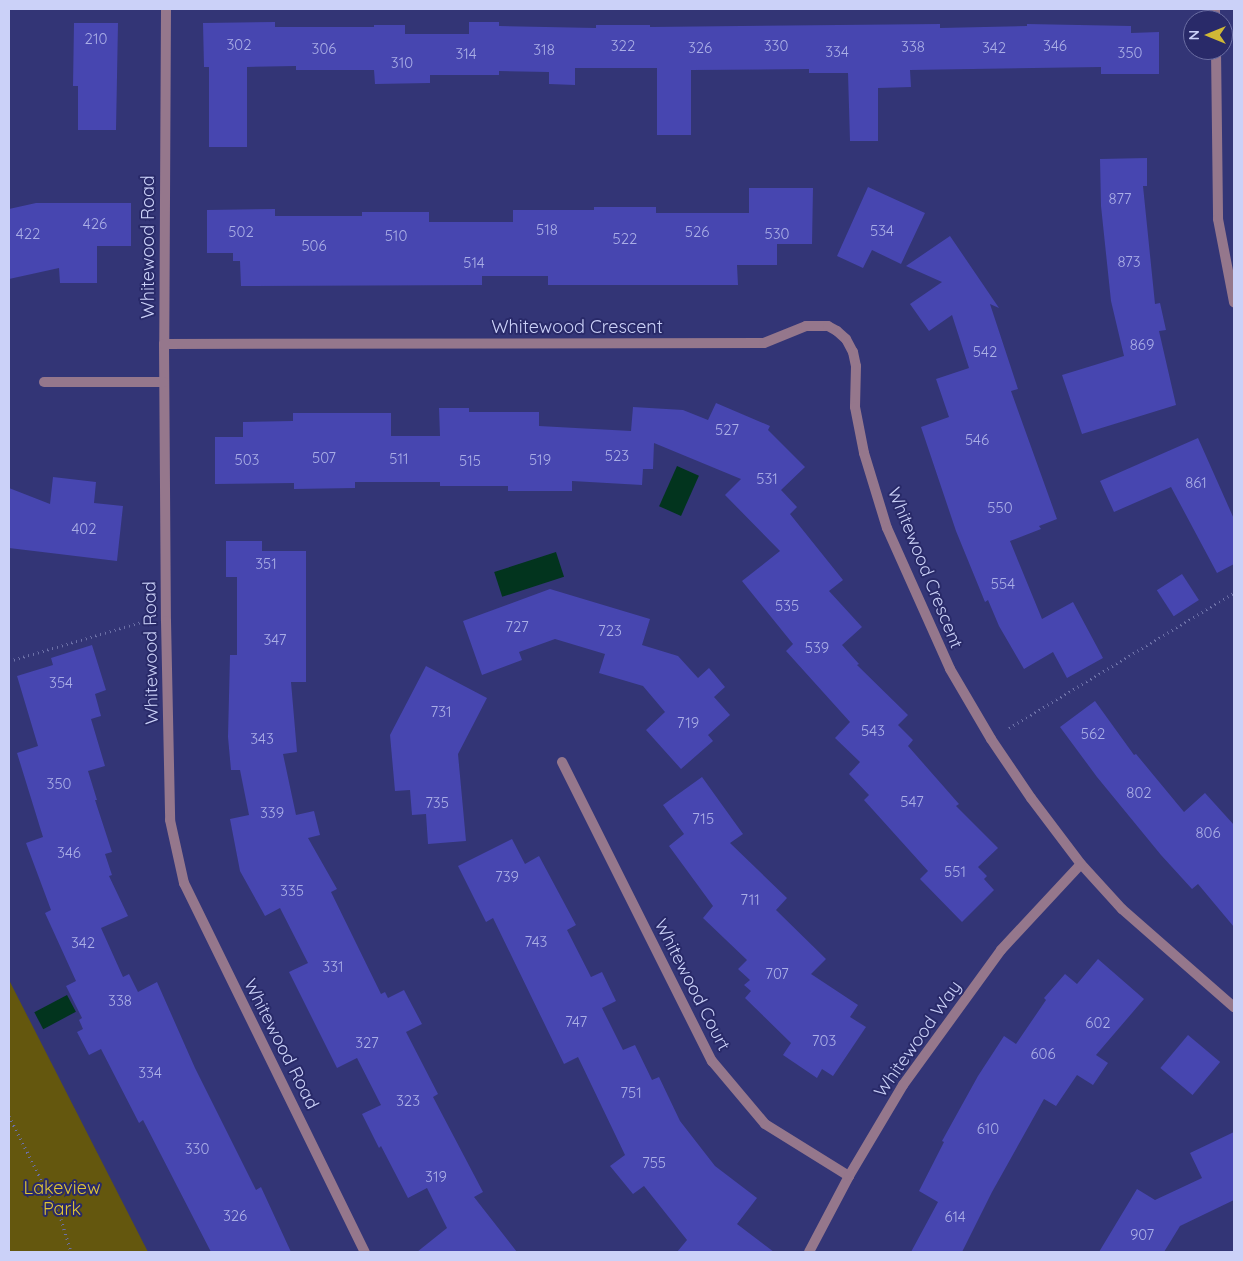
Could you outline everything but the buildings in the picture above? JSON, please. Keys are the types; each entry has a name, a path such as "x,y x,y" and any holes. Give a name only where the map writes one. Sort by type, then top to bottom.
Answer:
{"street":[{"name":"Whitewood Road","path":"166,9 164,382 170,820 184,884 365,1252"},
{"path":"1216,60 1218,219 1234,302"},
{"name":"Whitewood Crescent","path":"164,344 764,343 806,326 828,326 837,330 850,345 856,366 855,407 864,453 887,528 919,604 950,669 991,739 1031,798 1081,864 1122,909 1234,1007"},
{"path":"44,382 164,382"},
{"name":"Whitewood Court","path":"562,762 712,1061 765,1124 848,1176"},
{"name":"Whitewood Way","path":"809,1252 848,1176 904,1084 1001,950 1081,864"}],"path":[{"path":"1016,724 1234,593"},
{"path":"9,660 140,621"},
{"path":"9,1116 61,1219 71,1252"}],"green space":[{"name":"Lakeview Park","path":"9,980 148,1252 9,1252"}],"shaded area":[{"path":"677,466 699,476 681,516 659,506"},
{"path":"556,552 564,577 502,597 494,572"},
{"path":"67,995 76,1012 43,1029 34,1012"}]}
